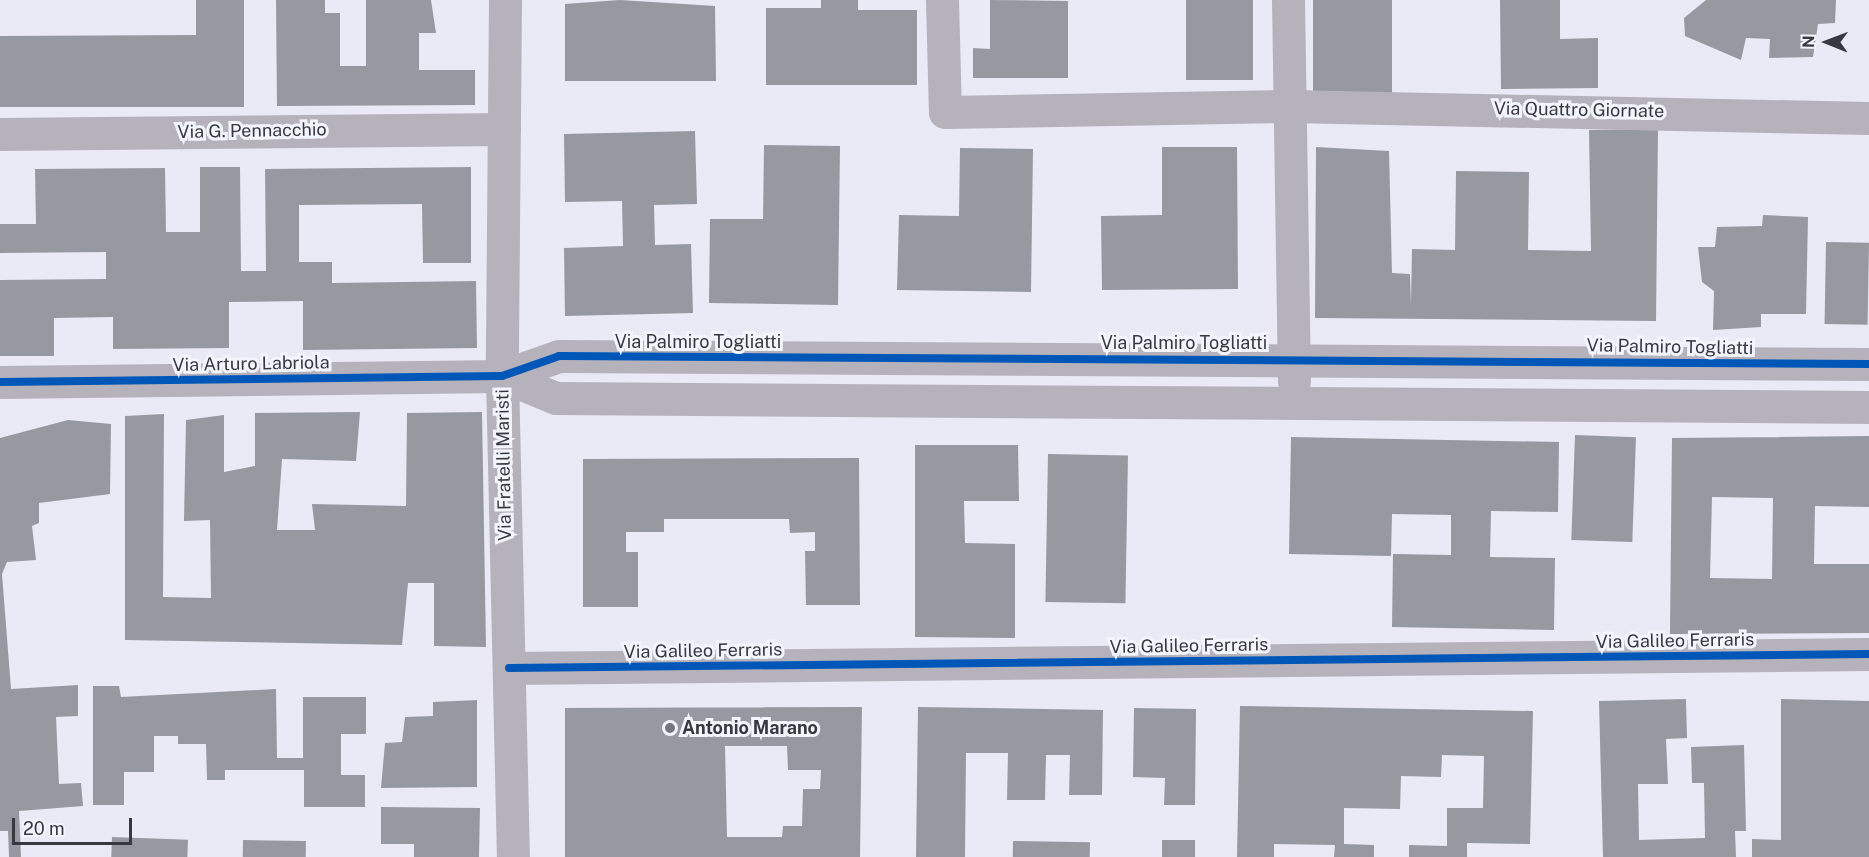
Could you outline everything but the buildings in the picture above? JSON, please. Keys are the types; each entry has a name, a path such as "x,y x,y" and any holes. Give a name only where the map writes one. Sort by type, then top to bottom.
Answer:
{"street":[{"name":"Via Fratelli Maristi","path":"505,0 502,376 513,857"},
{"name":"Via Quattro Giornate","path":"942,0 945,112 1290,106 1869,118"},
{"path":"1288,0 1294,401"},
{"name":"Via G. Pennacchio","path":"0,134 504,129"},
{"name":"Via Palmiro Togliatti","path":"502,376 559,356 1293,358 1869,364"},
{"path":"502,376 556,398 1294,401 1869,407"},
{"name":"Via Arturo Labriola","path":"0,382 502,376"},
{"name":"Via Galileo Ferraris","path":"508,668 1869,654"}],"cycle path":[{"path":"0,382 502,376 559,356 1869,364"},
{"path":"509,668 1869,654"}],"place":[{"name":"Antonio Marano","path":"670,728"}]}
